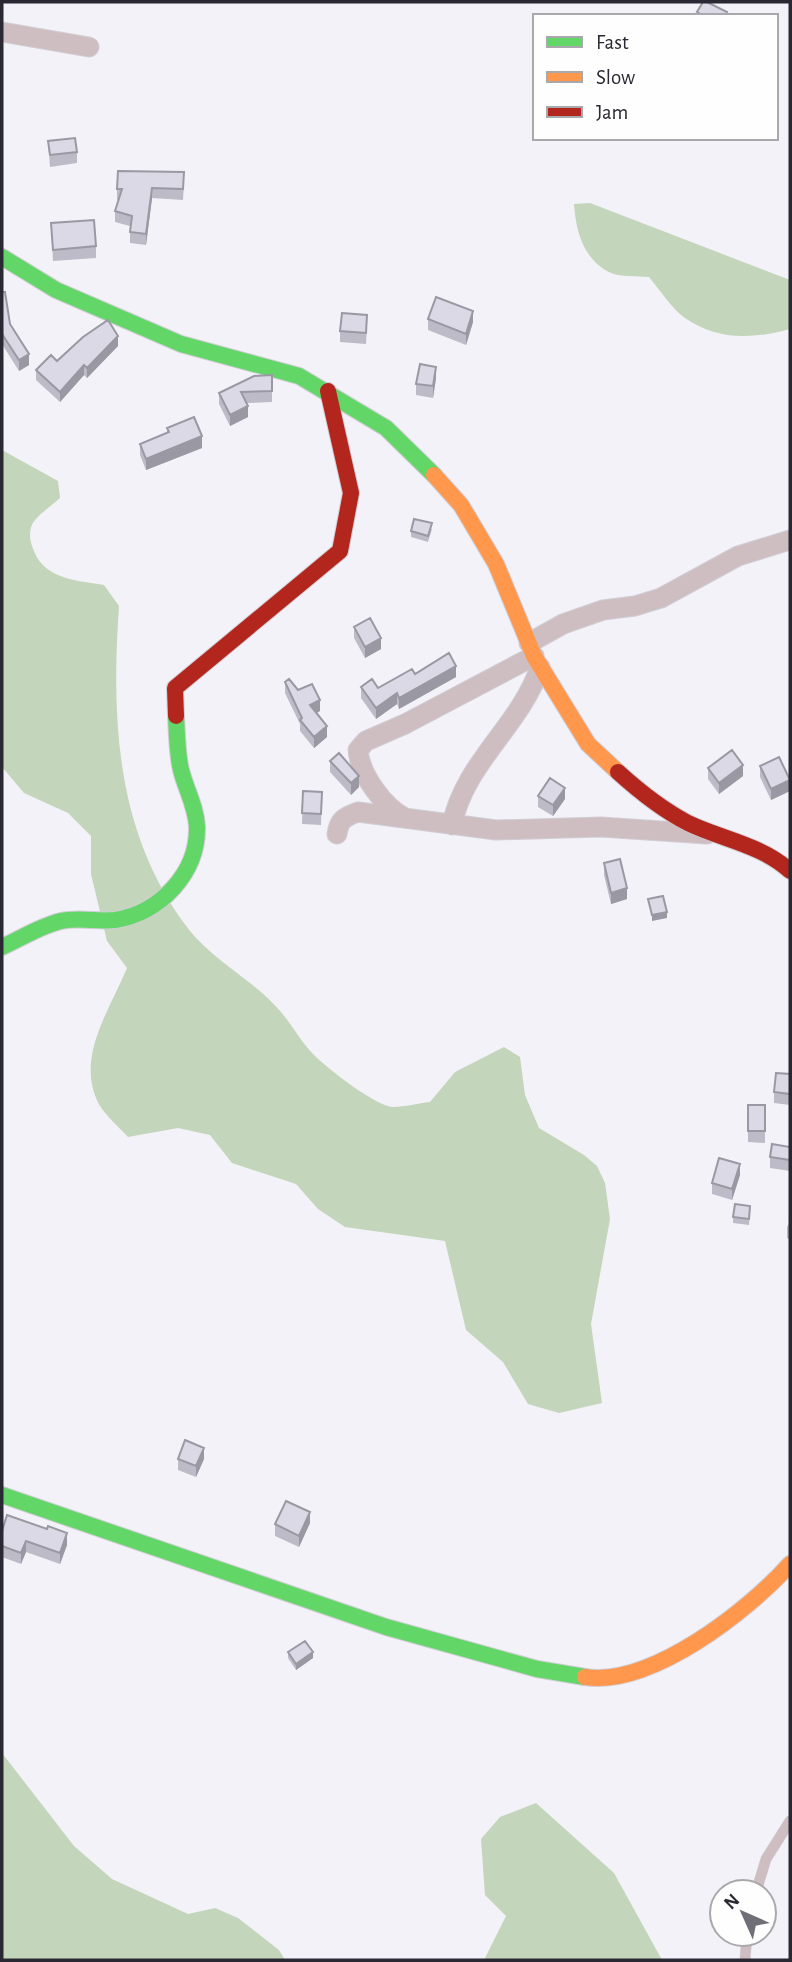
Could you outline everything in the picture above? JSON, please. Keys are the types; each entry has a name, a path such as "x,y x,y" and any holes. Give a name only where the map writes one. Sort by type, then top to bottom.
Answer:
{"street":[{"path":"2,32 89,47"},
{"path":"2,257 55,290 181,344 288,372 328,391 386,428 421,460 461,505 496,564 534,655 589,744 648,800 713,834 777,859 790,871"},
{"path":"2,947 48,924 69,919 123,919 149,907 177,888 187,872 195,852 195,809 180,764 175,688 340,551 351,494 328,391"},
{"path":"406,819 394,813 359,760 358,750 366,741 405,724 534,655 563,624 603,610 635,606 661,598 738,556 790,540"},
{"path":"452,825 458,802 470,778 533,688 534,655"},
{"path":"337,834 338,824 345,817 358,812 496,830 601,827 681,835 713,834"},
{"path":"2,1494 386,1627 537,1670 595,1678 632,1674 674,1656 766,1591 790,1564"}],"lane":[{"path":"760,1878 766,1859 790,1821"}],"green space":[{"path":"590,203 790,280 790,329 750,336 710,331 680,314 649,277 624,276 601,267 588,253 577,224 574,204"},
{"path":"2,450 58,481 60,498 38,517 31,529 31,543 43,565 60,576 104,585 119,606 116,692 124,776 133,817 147,856 165,894 190,931 211,952 271,1001 320,1061 352,1086 385,1105 398,1107 430,1102 455,1072 504,1047 520,1057 525,1095 539,1128 597,1166 605,1183 610,1219 591,1324 602,1403 559,1413 528,1404 503,1362 466,1330 445,1241 345,1227 318,1209 296,1184 232,1163 210,1135 178,1128 128,1137 98,1103 91,1081 93,1048 127,968 107,941 91,874 91,836 68,813 24,793 2,767"},
{"path":"2,1753 74,1846 112,1879 188,1914 215,1908 238,1918 279,1950 285,1960 2,1960"},
{"path":"536,1803 614,1873 662,1960 484,1960 506,1916 485,1895 481,1839 500,1817"}],"building":[{"path":"703,2 707,2 727,12 700,14 697,12"},
{"path":"75,138 77,152 50,155 48,141"},
{"path":"118,171 184,172 183,189 152,188 146,234 130,232 132,216 115,211 122,189 117,189"},
{"path":"94,220 96,246 53,250 51,223"},
{"path":"2,292 5,292 10,324 29,354 19,360 2,334"},
{"path":"436,297 473,311 466,334 428,319"},
{"path":"342,313 367,315 366,333 340,331"},
{"path":"108,320 118,336 87,368 84,365 60,392 36,370 51,355 57,361 83,337"},
{"path":"420,364 436,367 433,386 416,384"},
{"path":"272,375 272,391 241,392 248,406 230,415 219,393 254,376"},
{"path":"194,417 202,436 146,459 140,444 169,432 167,428"},
{"path":"414,519 432,523 428,536 411,531"},
{"path":"370,618 381,638 365,647 354,627"},
{"path":"449,653 456,666 399,698 397,693 376,708 361,687 372,679 378,688 412,669 415,674"},
{"path":"289,679 298,690 312,684 320,700 310,705 327,726 314,737 300,720 302,718 285,682"},
{"path":"732,750 743,765 719,783 708,768"},
{"path":"339,753 359,776 351,783 330,761"},
{"path":"779,757 790,780 771,789 760,766"},
{"path":"550,778 565,788 553,805 538,796"},
{"path":"303,791 322,792 321,814 302,813"},
{"path":"620,859 627,888 611,893 604,863"},
{"path":"663,896 667,912 652,915 648,899"},
{"path":"776,1073 790,1074 790,1094 774,1092"},
{"path":"748,1105 765,1105 765,1131 748,1131"},
{"path":"772,1144 790,1147 790,1160 770,1157"},
{"path":"719,1158 740,1164 732,1189 712,1183"},
{"path":"735,1204 750,1206 749,1219 733,1217"},
{"path":"185,1440 204,1448 196,1466 178,1459"},
{"path":"286,1501 310,1512 299,1536 275,1524"},
{"path":"7,1515 67,1533 60,1553 26,1541 21,1553 2,1546 2,1531"},
{"path":"305,1641 313,1652 296,1664 288,1652"}],"traffic: fast":[{"path":"2,257 56,290 181,344 299,376 386,428 434,475"},
{"path":"2,947 61,921 115,920 131,916 161,900 183,875 196,844 197,827 180,764 176,716"},
{"path":"2,1495 386,1627 537,1669 585,1677"}],"traffic: slow":[{"path":"434,475 461,505 496,564 534,656 588,744 618,772"},
{"path":"585,1677 611,1677 639,1670 668,1658 696,1642 750,1603 790,1564"}],"traffic: jam":[{"path":"176,716 175,688 340,551 351,493 328,391"},
{"path":"618,772 651,800 678,818 767,855 790,871"}]}
